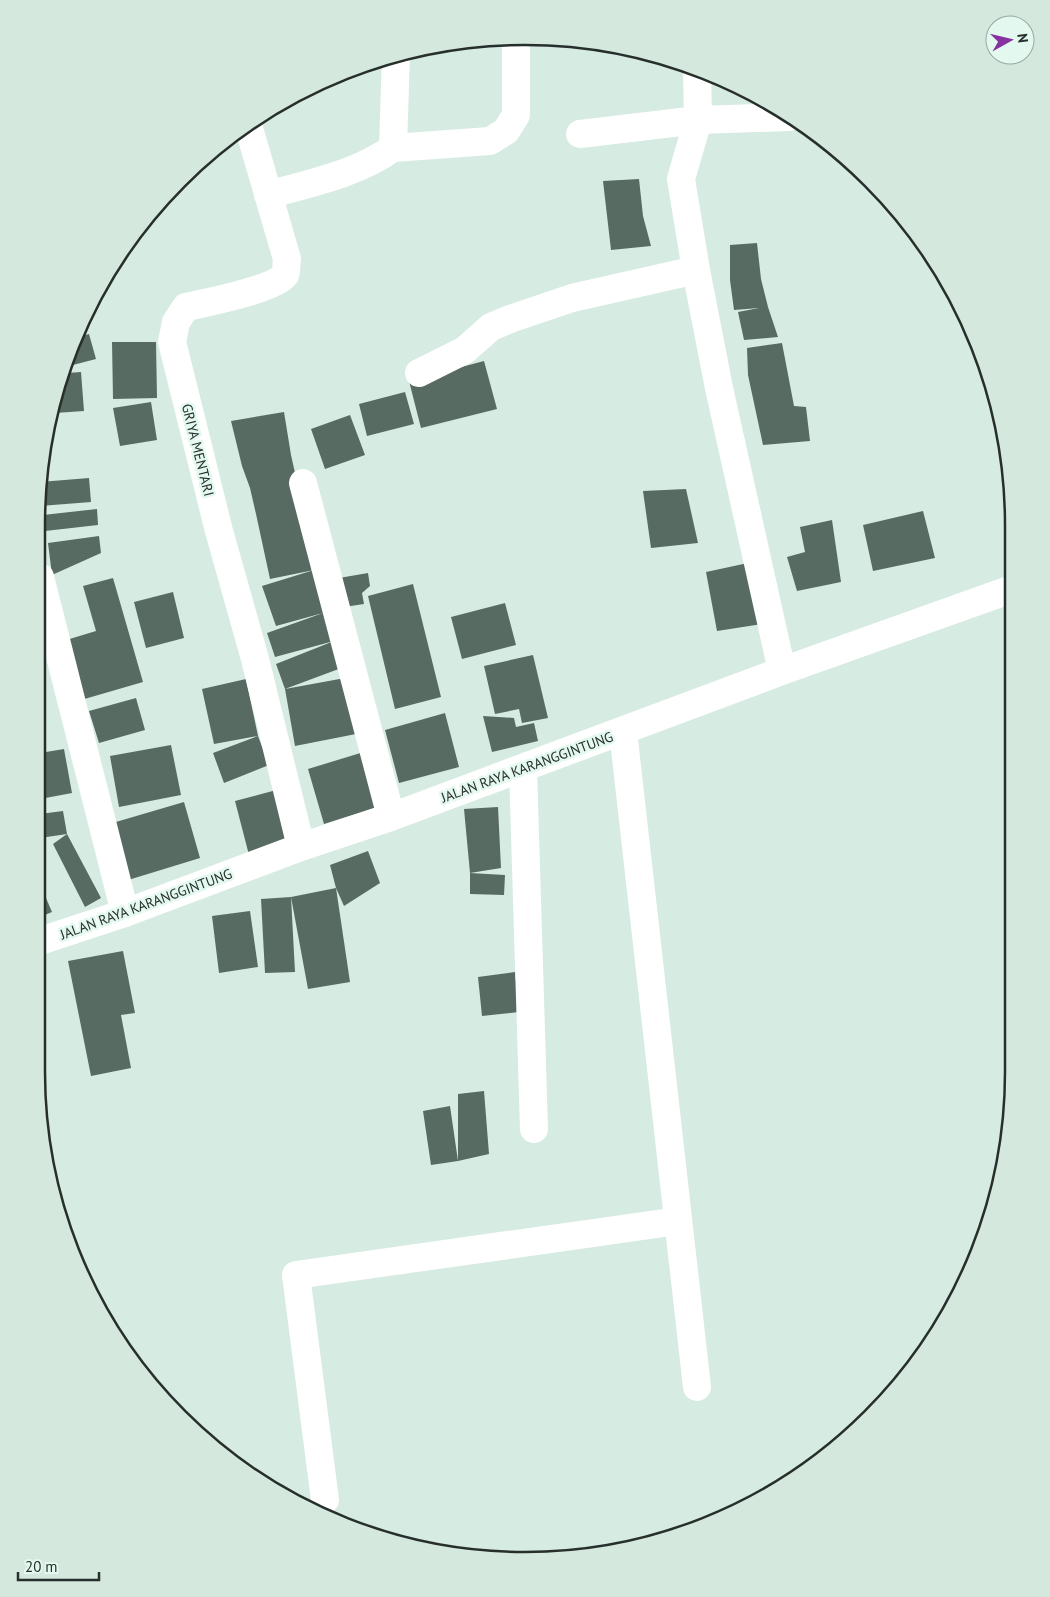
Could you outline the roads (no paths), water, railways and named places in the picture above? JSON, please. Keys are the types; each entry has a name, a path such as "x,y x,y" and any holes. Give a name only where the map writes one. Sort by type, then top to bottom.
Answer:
{"street":[{"path":"268,195 327,179 369,162 394,148 490,141 506,131 516,115 516,45"},
{"path":"394,148 396,63"},
{"path":"697,77 698,120 681,179 696,270 719,388 782,671"},
{"path":"580,134 698,120 778,117"},
{"name":"GRIYA MENTARI","path":"250,132 287,259 285,274 279,281 264,287 186,307 176,322 172,342 195,442 255,659 301,847"},
{"path":"419,373 465,350 491,327 510,319 572,298 696,270"},
{"path":"303,483 391,817"},
{"name":"JALAN RAYA KARANGGINTUNG","path":"45,939 125,913 301,847 391,817 782,671 1005,591"},
{"path":"45,597 125,913"},
{"path":"623,731 697,1387"},
{"path":"523,769 534,1129"},
{"path":"325,1500 296,1275 678,1221"}]}
